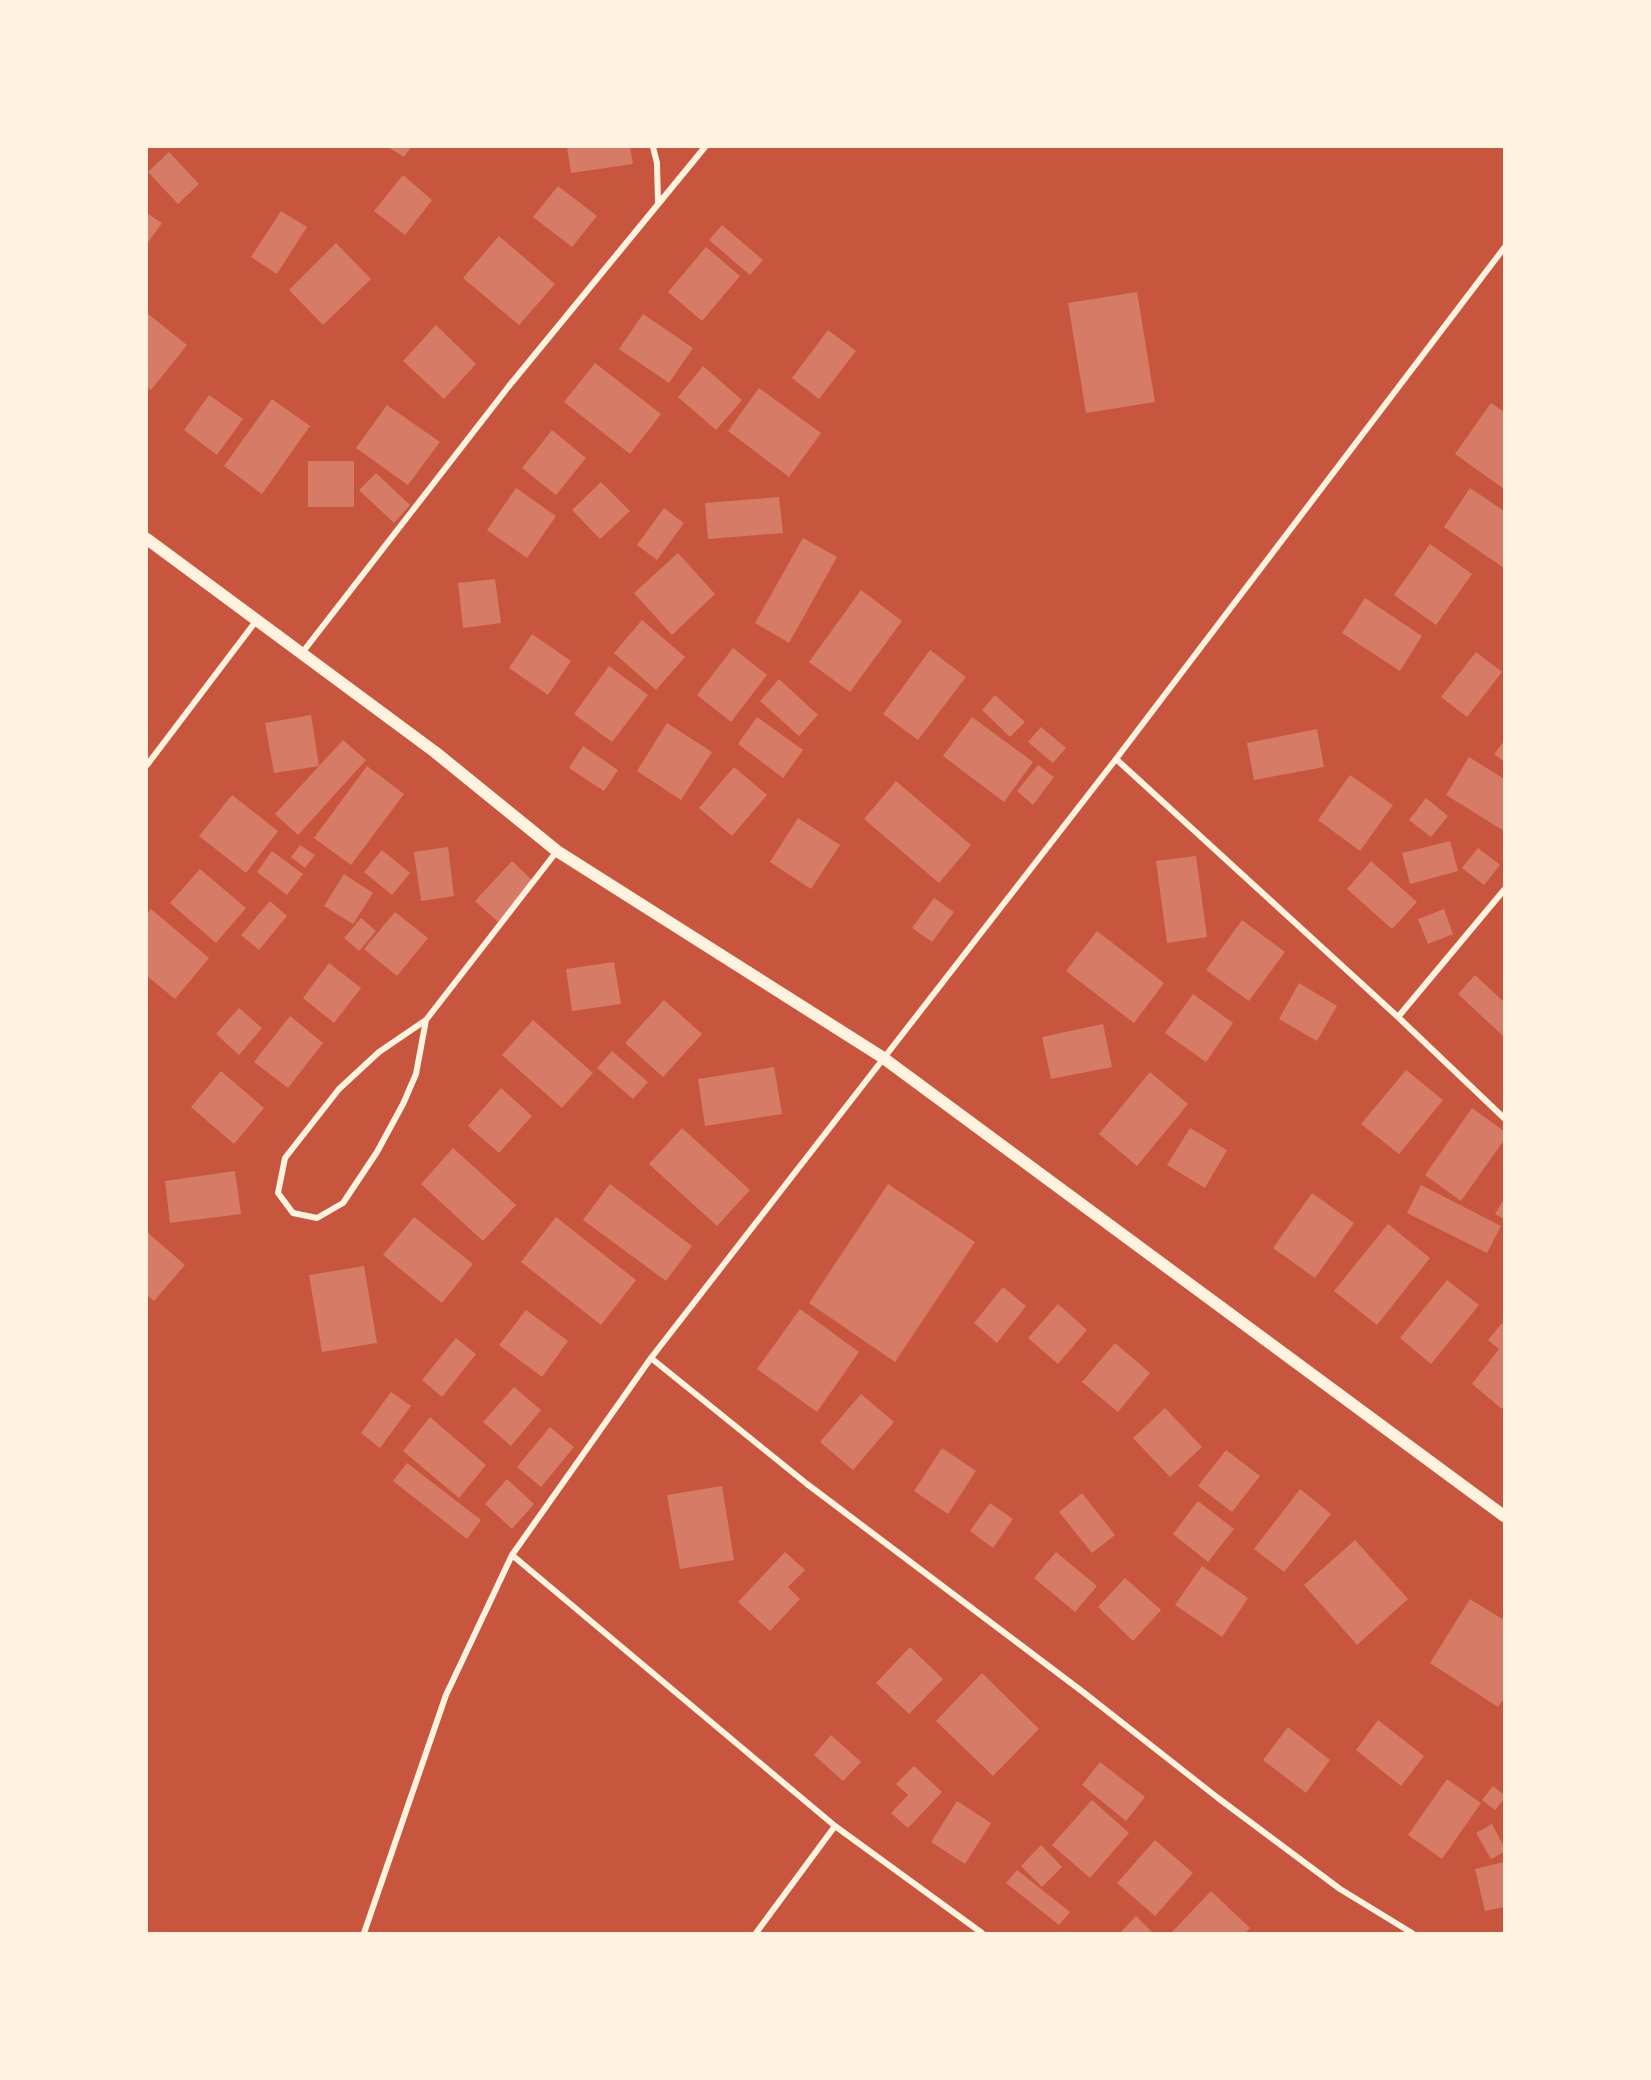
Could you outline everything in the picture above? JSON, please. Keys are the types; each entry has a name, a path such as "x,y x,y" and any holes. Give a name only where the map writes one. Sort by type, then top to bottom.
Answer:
{"main road":[{"path":"147,539 435,752 557,851 882,1058 1504,1516"}],"street":[{"path":"653,147 657,163 658,204"},
{"path":"301,654 509,386 705,147"},
{"path":"364,1933 446,1695 512,1555 651,1358 1116,759 1504,248"},
{"path":"147,765 256,621"},
{"path":"1116,759 1398,1017 1504,1118"},
{"path":"426,1020 416,1074 403,1104 377,1152 343,1203 316,1218 293,1213 278,1193 285,1158 339,1089 379,1052 426,1020 557,851"},
{"path":"1398,1017 1504,890"},
{"path":"651,1358 807,1484 1092,1699 1218,1798 1340,1889 1412,1933"},
{"path":"512,1555 835,1826 982,1933"},
{"path":"756,1933 835,1826"}],"building":[{"path":"388,147 411,147 404,157"},
{"path":"567,147 630,147 633,164 571,173"},
{"path":"169,152 199,184 178,204 148,172"},
{"path":"403,175 432,200 405,235 374,211"},
{"path":"558,186 597,216 572,247 533,217"},
{"path":"281,211 307,227 277,274 251,257"},
{"path":"147,213 162,223 147,244"},
{"path":"722,225 763,260 750,275 709,240"},
{"path":"499,236 555,284 519,325 463,278"},
{"path":"336,243 371,279 323,325 289,290"},
{"path":"706,247 740,276 702,321 668,292"},
{"path":"1137,292 1155,402 1086,413 1068,303"},
{"path":"147,313 187,345 151,390 147,387"},
{"path":"643,314 693,348 669,383 619,349"},
{"path":"436,325 476,364 444,399 403,361"},
{"path":"828,330 856,351 819,399 792,378"},
{"path":"595,363 661,414 630,454 564,402"},
{"path":"703,366 742,400 716,430 678,397"},
{"path":"759,388 821,433 789,477 728,431"},
{"path":"209,395 243,419 217,455 184,430"},
{"path":"272,399 310,426 262,494 224,466"},
{"path":"1491,403 1504,412 1504,489 1455,454"},
{"path":"387,405 440,442 408,485 356,448"},
{"path":"552,430 586,458 556,495 522,468"},
{"path":"308,461 354,461 354,507 308,507"},
{"path":"376,473 410,505 394,523 359,490"},
{"path":"601,482 630,511 600,539 572,510"},
{"path":"516,488 556,516 527,558 487,530"},
{"path":"1470,488 1504,511 1504,568 1444,527"},
{"path":"779,497 783,533 708,539 705,503"},
{"path":"664,508 684,523 657,560 637,545"},
{"path":"803,538 837,557 789,643 755,623"},
{"path":"1430,544 1472,574 1436,625 1394,595"},
{"path":"678,553 715,594 672,635 634,593"},
{"path":"495,579 501,623 463,628 458,583"},
{"path":"861,590 902,621 850,692 809,662"},
{"path":"1365,598 1422,636 1400,671 1342,633"},
{"path":"642,620 685,657 656,690 614,653"},
{"path":"532,634 571,661 548,695 509,668"},
{"path":"733,648 767,675 731,722 697,695"},
{"path":"930,650 966,677 918,740 883,714"},
{"path":"1476,652 1502,672 1467,717 1441,697"},
{"path":"609,666 648,695 612,742 574,714"},
{"path":"779,679 818,715 799,736 760,701"},
{"path":"995,695 1025,722 1010,737 982,710"},
{"path":"311,715 319,766 274,773 265,723"},
{"path":"757,717 803,750 783,778 738,744"},
{"path":"972,717 1033,762 1004,802 943,756"},
{"path":"667,723 712,752 681,800 637,771"},
{"path":"1041,727 1066,748 1053,763 1028,742"},
{"path":"1317,729 1324,767 1254,780 1247,743"},
{"path":"343,740 366,760 298,835 275,814"},
{"path":"1504,741 1504,762 1494,754"},
{"path":"583,746 618,770 604,791 569,768"},
{"path":"1469,757 1504,779 1504,831 1446,795"},
{"path":"1038,765 1054,777 1033,805 1017,791"},
{"path":"367,766 404,794 351,865 314,838"},
{"path":"734,767 767,795 732,836 699,808"},
{"path":"1350,775 1393,805 1360,851 1318,820"},
{"path":"896,781 971,845 939,883 864,819"},
{"path":"232,795 278,831 246,873 199,836"},
{"path":"1426,798 1448,816 1431,837 1409,820"},
{"path":"798,818 840,845 811,889 770,862"},
{"path":"1450,841 1458,871 1410,884 1402,853"},
{"path":"300,845 315,855 305,868 291,857"},
{"path":"448,847 454,896 421,901 414,852"},
{"path":"1478,848 1500,865 1484,885 1462,868"},
{"path":"382,850 410,873 392,895 364,872"},
{"path":"272,851 303,874 287,895 257,872"},
{"path":"1196,856 1207,937 1167,943 1156,861"},
{"path":"512,861 534,882 498,922 475,901"},
{"path":"1371,861 1417,902 1392,929 1347,889"},
{"path":"200,869 246,908 216,943 170,903"},
{"path":"344,874 373,893 353,924 324,906"},
{"path":"934,898 954,912 932,942 912,928"},
{"path":"270,901 287,916 259,950 241,935"},
{"path":"151,909 209,958 175,999 147,976 147,914"},
{"path":"1444,909 1453,934 1428,944 1418,919"},
{"path":"395,912 428,938 397,976 364,949"},
{"path":"361,918 376,931 359,951 344,938"},
{"path":"1242,920 1285,952 1249,1001 1206,970"},
{"path":"1097,931 1164,983 1134,1023 1066,971"},
{"path":"614,962 621,1004 572,1011 566,969"},
{"path":"329,963 361,988 334,1023 303,998"},
{"path":"1475,975 1504,1002 1504,1037 1458,994"},
{"path":"1299,983 1337,1006 1317,1041 1279,1019"},
{"path":"1193,994 1233,1023 1206,1062 1165,1033"},
{"path":"664,1000 702,1034 663,1077 625,1043"},
{"path":"239,1008 262,1028 239,1055 216,1034"},
{"path":"290,1016 323,1043 288,1088 254,1062"},
{"path":"533,1020 593,1073 562,1108 502,1055"},
{"path":"1103,1024 1112,1067 1051,1079 1042,1037"},
{"path":"612,1051 648,1082 633,1099 597,1068"},
{"path":"774,1067 782,1114 705,1126 698,1079"},
{"path":"1406,1070 1443,1100 1399,1154 1361,1124"},
{"path":"221,1071 264,1108 234,1144 191,1107"},
{"path":"1150,1072 1188,1104 1137,1166 1099,1134"},
{"path":"501,1088 532,1116 499,1153 468,1126"},
{"path":"1472,1108 1504,1131 1504,1140 1461,1201 1425,1175"},
{"path":"682,1128 750,1190 717,1226 649,1164"},
{"path":"1190,1128 1227,1150 1205,1188 1167,1165"},
{"path":"453,1148 516,1205 483,1241 421,1184"},
{"path":"235,1171 241,1214 170,1223 165,1181"},
{"path":"610,1184 692,1246 666,1281 583,1220"},
{"path":"888,1184 975,1242 895,1362 809,1303"},
{"path":"1421,1185 1501,1226 1487,1253 1407,1213"},
{"path":"1312,1193 1354,1223 1315,1278 1273,1248"},
{"path":"1504,1199 1504,1219 1495,1214"},
{"path":"414,1217 473,1264 442,1303 383,1255"},
{"path":"556,1217 636,1280 601,1325 521,1262"},
{"path":"1388,1224 1430,1258 1377,1325 1334,1291"},
{"path":"147,1232 185,1265 154,1301 147,1295"},
{"path":"364,1266 377,1343 322,1352 309,1275"},
{"path":"1447,1280 1479,1305 1431,1364 1400,1338"},
{"path":"1003,1287 1026,1306 997,1343 974,1323"},
{"path":"1058,1304 1087,1330 1058,1364 1028,1338"},
{"path":"800,1309 859,1352 817,1412 757,1369"},
{"path":"526,1310 568,1341 542,1377 499,1345"},
{"path":"1502,1323 1504,1325 1504,1406 1502,1409 1472,1384 1499,1349 1488,1340"},
{"path":"456,1338 476,1354 442,1397 422,1380"},
{"path":"1115,1343 1150,1373 1118,1412 1082,1382"},
{"path":"514,1387 541,1410 511,1446 483,1422"},
{"path":"391,1392 411,1406 380,1448 361,1433"},
{"path":"861,1394 894,1422 853,1470 820,1442"},
{"path":"1165,1408 1202,1447 1170,1477 1133,1438"},
{"path":"430,1417 486,1465 459,1498 403,1451"},
{"path":"550,1427 574,1447 541,1487 517,1467"},
{"path":"942,1448 976,1471 948,1514 914,1491"},
{"path":"1226,1450 1260,1476 1232,1512 1198,1486"},
{"path":"407,1463 481,1520 467,1539 393,1481"},
{"path":"507,1479 534,1504 512,1529 485,1504"},
{"path":"722,1486 734,1560 680,1569 667,1495"},
{"path":"1300,1489 1331,1514 1284,1572 1254,1549"},
{"path":"1082,1493 1115,1535 1092,1553 1059,1512"},
{"path":"1198,1501 1234,1529 1208,1562 1173,1534"},
{"path":"990,1503 1013,1519 993,1548 970,1531"},
{"path":"1355,1540 1408,1599 1357,1645 1304,1585"},
{"path":"785,1552 805,1570 788,1587 800,1599 770,1631 738,1602"},
{"path":"1056,1552 1097,1586 1075,1612 1034,1578"},
{"path":"1202,1566 1248,1598 1222,1637 1175,1605"},
{"path":"1125,1578 1161,1610 1133,1641 1098,1607"},
{"path":"1470,1599 1504,1620 1504,1698 1498,1707 1430,1663"},
{"path":"910,1647 943,1679 909,1714 876,1683"},
{"path":"982,1673 1039,1729 993,1776 936,1721"},
{"path":"1378,1720 1424,1756 1401,1786 1356,1750"},
{"path":"1288,1727 1330,1760 1306,1793 1263,1760"},
{"path":"831,1735 861,1762 843,1781 814,1755"},
{"path":"1100,1762 1145,1797 1126,1821 1082,1785"},
{"path":"914,1766 942,1792 908,1828 891,1813 908,1795 896,1784"},
{"path":"1447,1779 1481,1803 1442,1859 1408,1835"},
{"path":"1493,1786 1504,1795 1504,1799 1495,1810 1482,1800"},
{"path":"1092,1800 1129,1833 1090,1878 1052,1845"},
{"path":"957,1801 991,1823 965,1864 931,1842"},
{"path":"1492,1824 1504,1847 1504,1852 1491,1859 1476,1833"},
{"path":"1155,1840 1193,1873 1155,1916 1117,1883"},
{"path":"1041,1845 1062,1867 1042,1887 1021,1866"},
{"path":"1504,1862 1504,1907 1485,1911 1475,1869"},
{"path":"1017,1870 1070,1912 1059,1925 1006,1883"},
{"path":"1211,1891 1250,1928 1245,1933 1171,1933"},
{"path":"1136,1916 1153,1933 1120,1933"}]}
